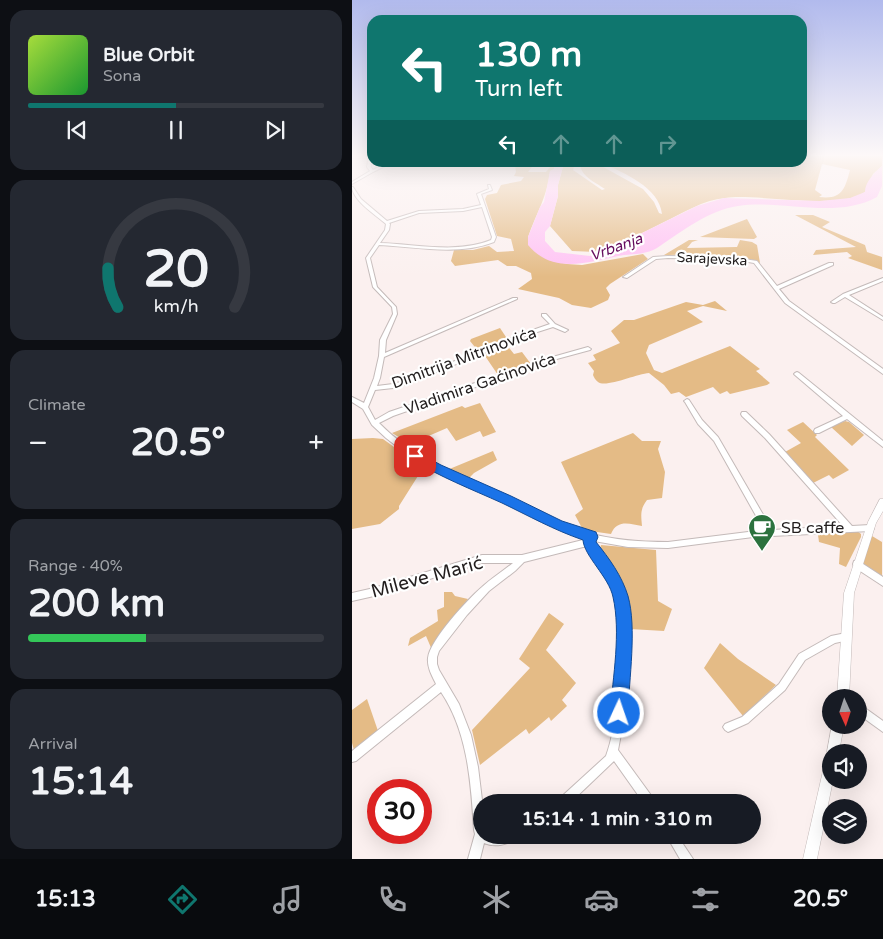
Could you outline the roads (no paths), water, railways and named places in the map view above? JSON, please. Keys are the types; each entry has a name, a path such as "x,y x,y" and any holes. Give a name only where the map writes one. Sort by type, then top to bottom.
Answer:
{"street":[{"path":"359,196 375,214 387,222"},
{"path":"378,244 406,247 465,248 493,242 494,237 482,206 480,196"},
{"path":"387,222 418,212 463,210 482,206"},
{"path":"366,407 374,388 382,356 383,340 395,314 394,307 375,287 368,258 387,230 387,222"},
{"name":"Sarajevska","path":"625,277 655,258 683,256 731,258 757,264 790,305 882,372"},
{"path":"776,288 831,264"},
{"path":"833,302 845,294 882,278"},
{"path":"845,294 882,320"},
{"path":"382,356 515,299"},
{"name":"Dimitrija Mitrinovića","path":"544,315 553,325 565,330"},
{"name":"Dimitrija Mitrinovića","path":"374,388 393,386 410,381 553,325"},
{"name":"Vladimira Gaćinovića","path":"374,422 391,414 551,359 588,349"},
{"path":"797,374 846,417 882,445"},
{"path":"355,400 370,395"},
{"path":"355,400 366,407 374,422 396,442 436,469 590,539 653,546 770,533 870,528"},
{"path":"687,401 700,422 716,439 770,533"},
{"path":"744,414 767,436 849,528"},
{"path":"817,431 846,417"},
{"path":"844,689 849,593 870,528 882,502"},
{"path":"573,794 604,766 614,752 618,730 624,627 620,596 608,569 590,539"},
{"name":"Mileve Marić","path":"352,597 476,561 522,559 590,539"},
{"path":"477,794 466,736 456,707 442,685 432,662 436,649 482,593 511,571 522,559"},
{"path":"857,564 882,582"},
{"path":"728,727 745,720 782,687 802,657 834,639 846,637"},
{"path":"352,758 442,685"},
{"path":"867,715 882,727"},
{"path":"614,752 643,794"},
{"path":"810,859 825,789"},
{"path":"474,859 479,844"},
{"path":"677,844 686,859"}],"water":[{"name":"Vrbanja","path":"545,196 558,196 550,226 545,232 545,241 555,252 590,256 597,253 600,249 629,241 697,206 724,198 820,201 855,196 877,196 861,204 844,207 809,208 755,205 727,208 696,222 657,248 649,251 573,264 549,260 538,255 528,245 528,237 540,207"}],"place":[{"name":"SB caffe","path":"762,552"}]}
